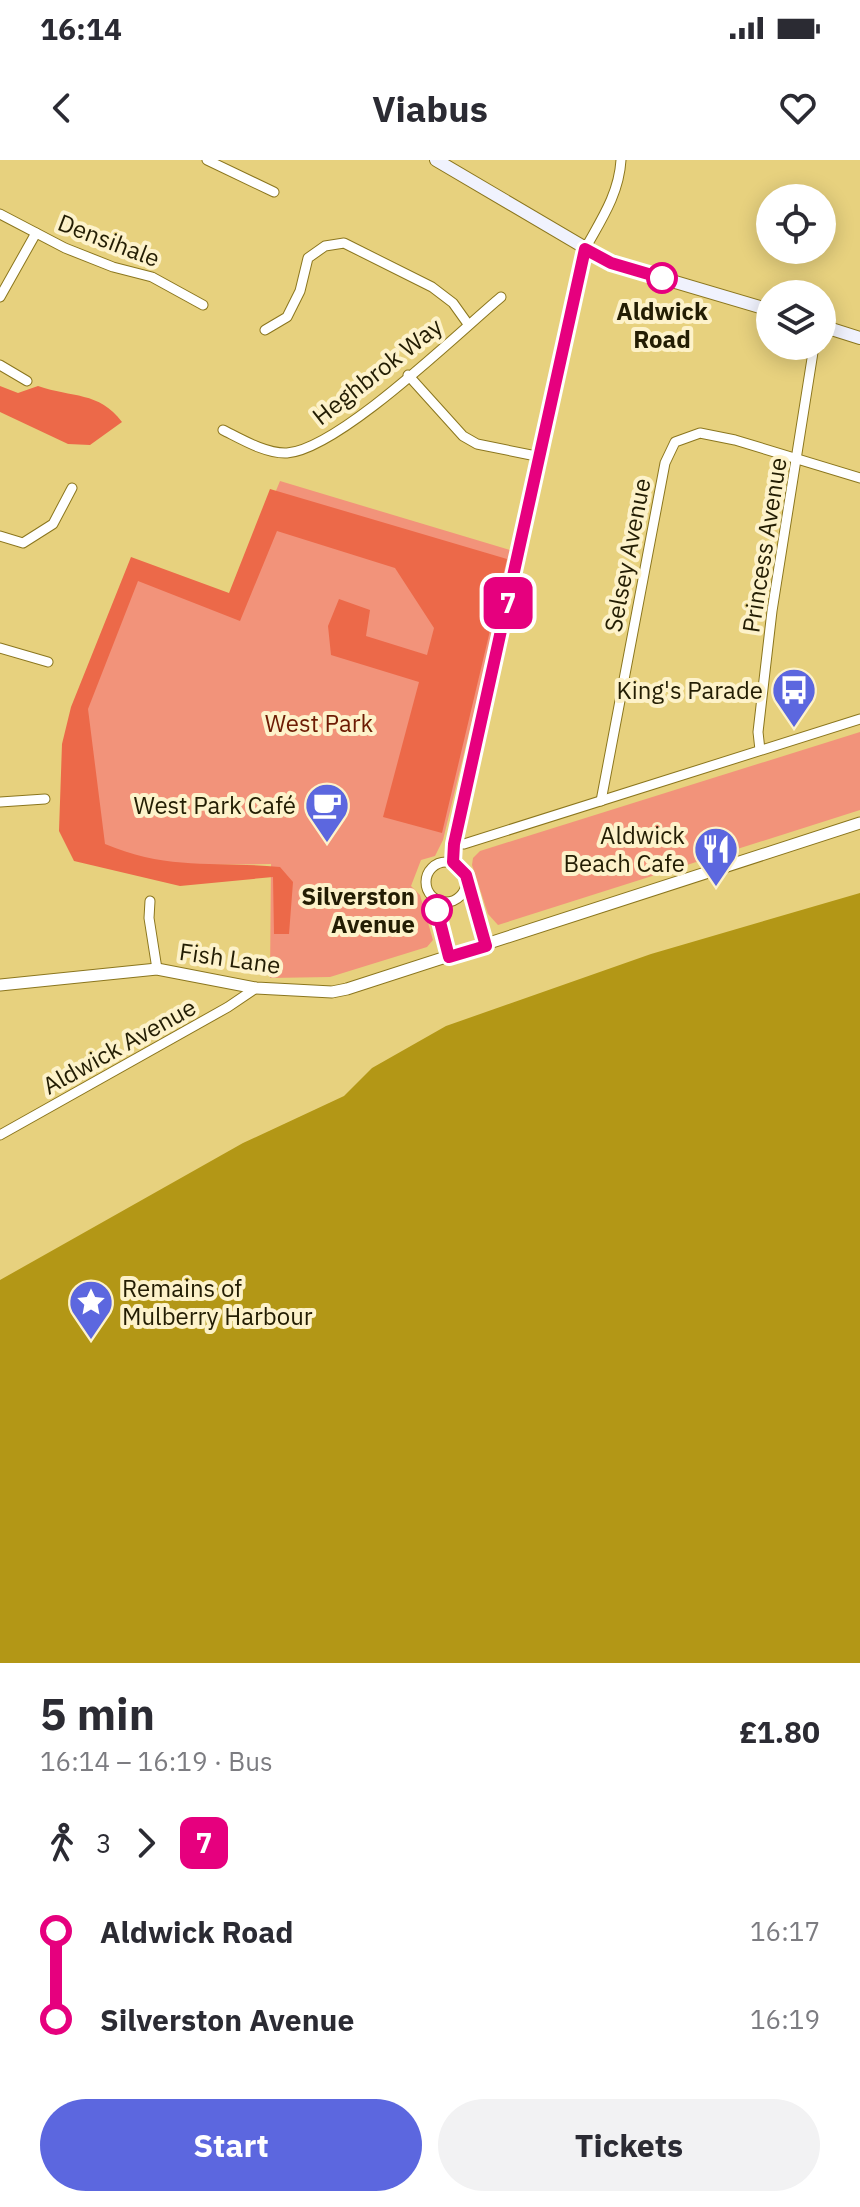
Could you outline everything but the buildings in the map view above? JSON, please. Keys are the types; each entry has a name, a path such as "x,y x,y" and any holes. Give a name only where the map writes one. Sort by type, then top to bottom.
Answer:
{"main road":[{"path":"436,160 611,263 756,306"},
{"path":"836,330 860,338"}],"street":[{"path":"207,160 274,192"},
{"path":"453,862 454,844 585,249 613,199 620,181 621,160"},
{"name":"Densihale","path":"0,214 113,267 152,277 203,305"},
{"path":"0,297 36,233"},
{"path":"265,330 287,317 300,291 308,258 325,246 344,243 432,287 453,303 468,324"},
{"name":"Heghbrok Way","path":"223,430 251,444 286,453 316,444 361,414 501,297"},
{"name":"Princess Avenue","path":"760,750 758,732 772,611 812,360"},
{"path":"0,365 27,381"},
{"path":"408,375 463,436 477,444 541,457"},
{"name":"Selsey Avenue","path":"601,801 665,463 675,442 700,433 797,458"},
{"path":"797,458 860,478"},
{"path":"0,536 23,543 53,524 72,488"},
{"path":"0,648 48,662"},
{"path":"454,844 464,844 860,719"},
{"path":"0,802 45,799"},
{"name":"Fish Lane","path":"0,985 157,969 256,988 332,992 486,946 860,823"},
{"path":"449,957 436,899 426,883 429,870 440,862 453,862 466,875 466,887 486,946"},
{"path":"436,899 454,901 466,887"},
{"path":"150,901 149,918 157,969"},
{"name":"Aldwick Avenue","path":"0,1135 228,1007 256,988"}],"green space":[{"name":"West Park","path":"280,481 513,551 443,840 435,856 421,860 411,886 420,895 433,940 427,947 330,977 270,978 271,864 100,866 76,707 132,566 230,603"},
{"path":"860,732 860,810 498,925 488,914 472,865 473,858 480,851"}],"shaded area":[{"path":"0,386 18,393 38,386 84,397 104,405 122,422 90,445 68,444 0,412"},
{"path":"270,489 507,559 442,833 383,817 419,682 331,655 328,626 339,599 370,610 366,636 427,655 434,628 395,568 277,531 240,621 138,581 88,709 105,844 172,862 280,867 293,882 289,934 274,934 273,877 180,886 74,861 59,831 62,744 71,707 131,557 229,593"},
{"path":"860,893 860,1663 0,1663 0,1280 243,1143 344,1096 372,1068 446,1026 651,954"}],"bus line":[{"name":"7","path":"437,910 449,957 486,946 466,887 466,875 453,862 454,844 585,249 611,263 662,278"}],"place":[{"name":"Aldwick Road","path":"662,278"},
{"name":"King's Parade","path":"794,729"},
{"name":"West Park Café","path":"327,844"},
{"name":"Aldwick Beach Cafe","path":"716,888"},
{"name":"Silverston Avenue","path":"437,910"},
{"name":"Remains of Mulberry Harbour","path":"91,1341"}]}
